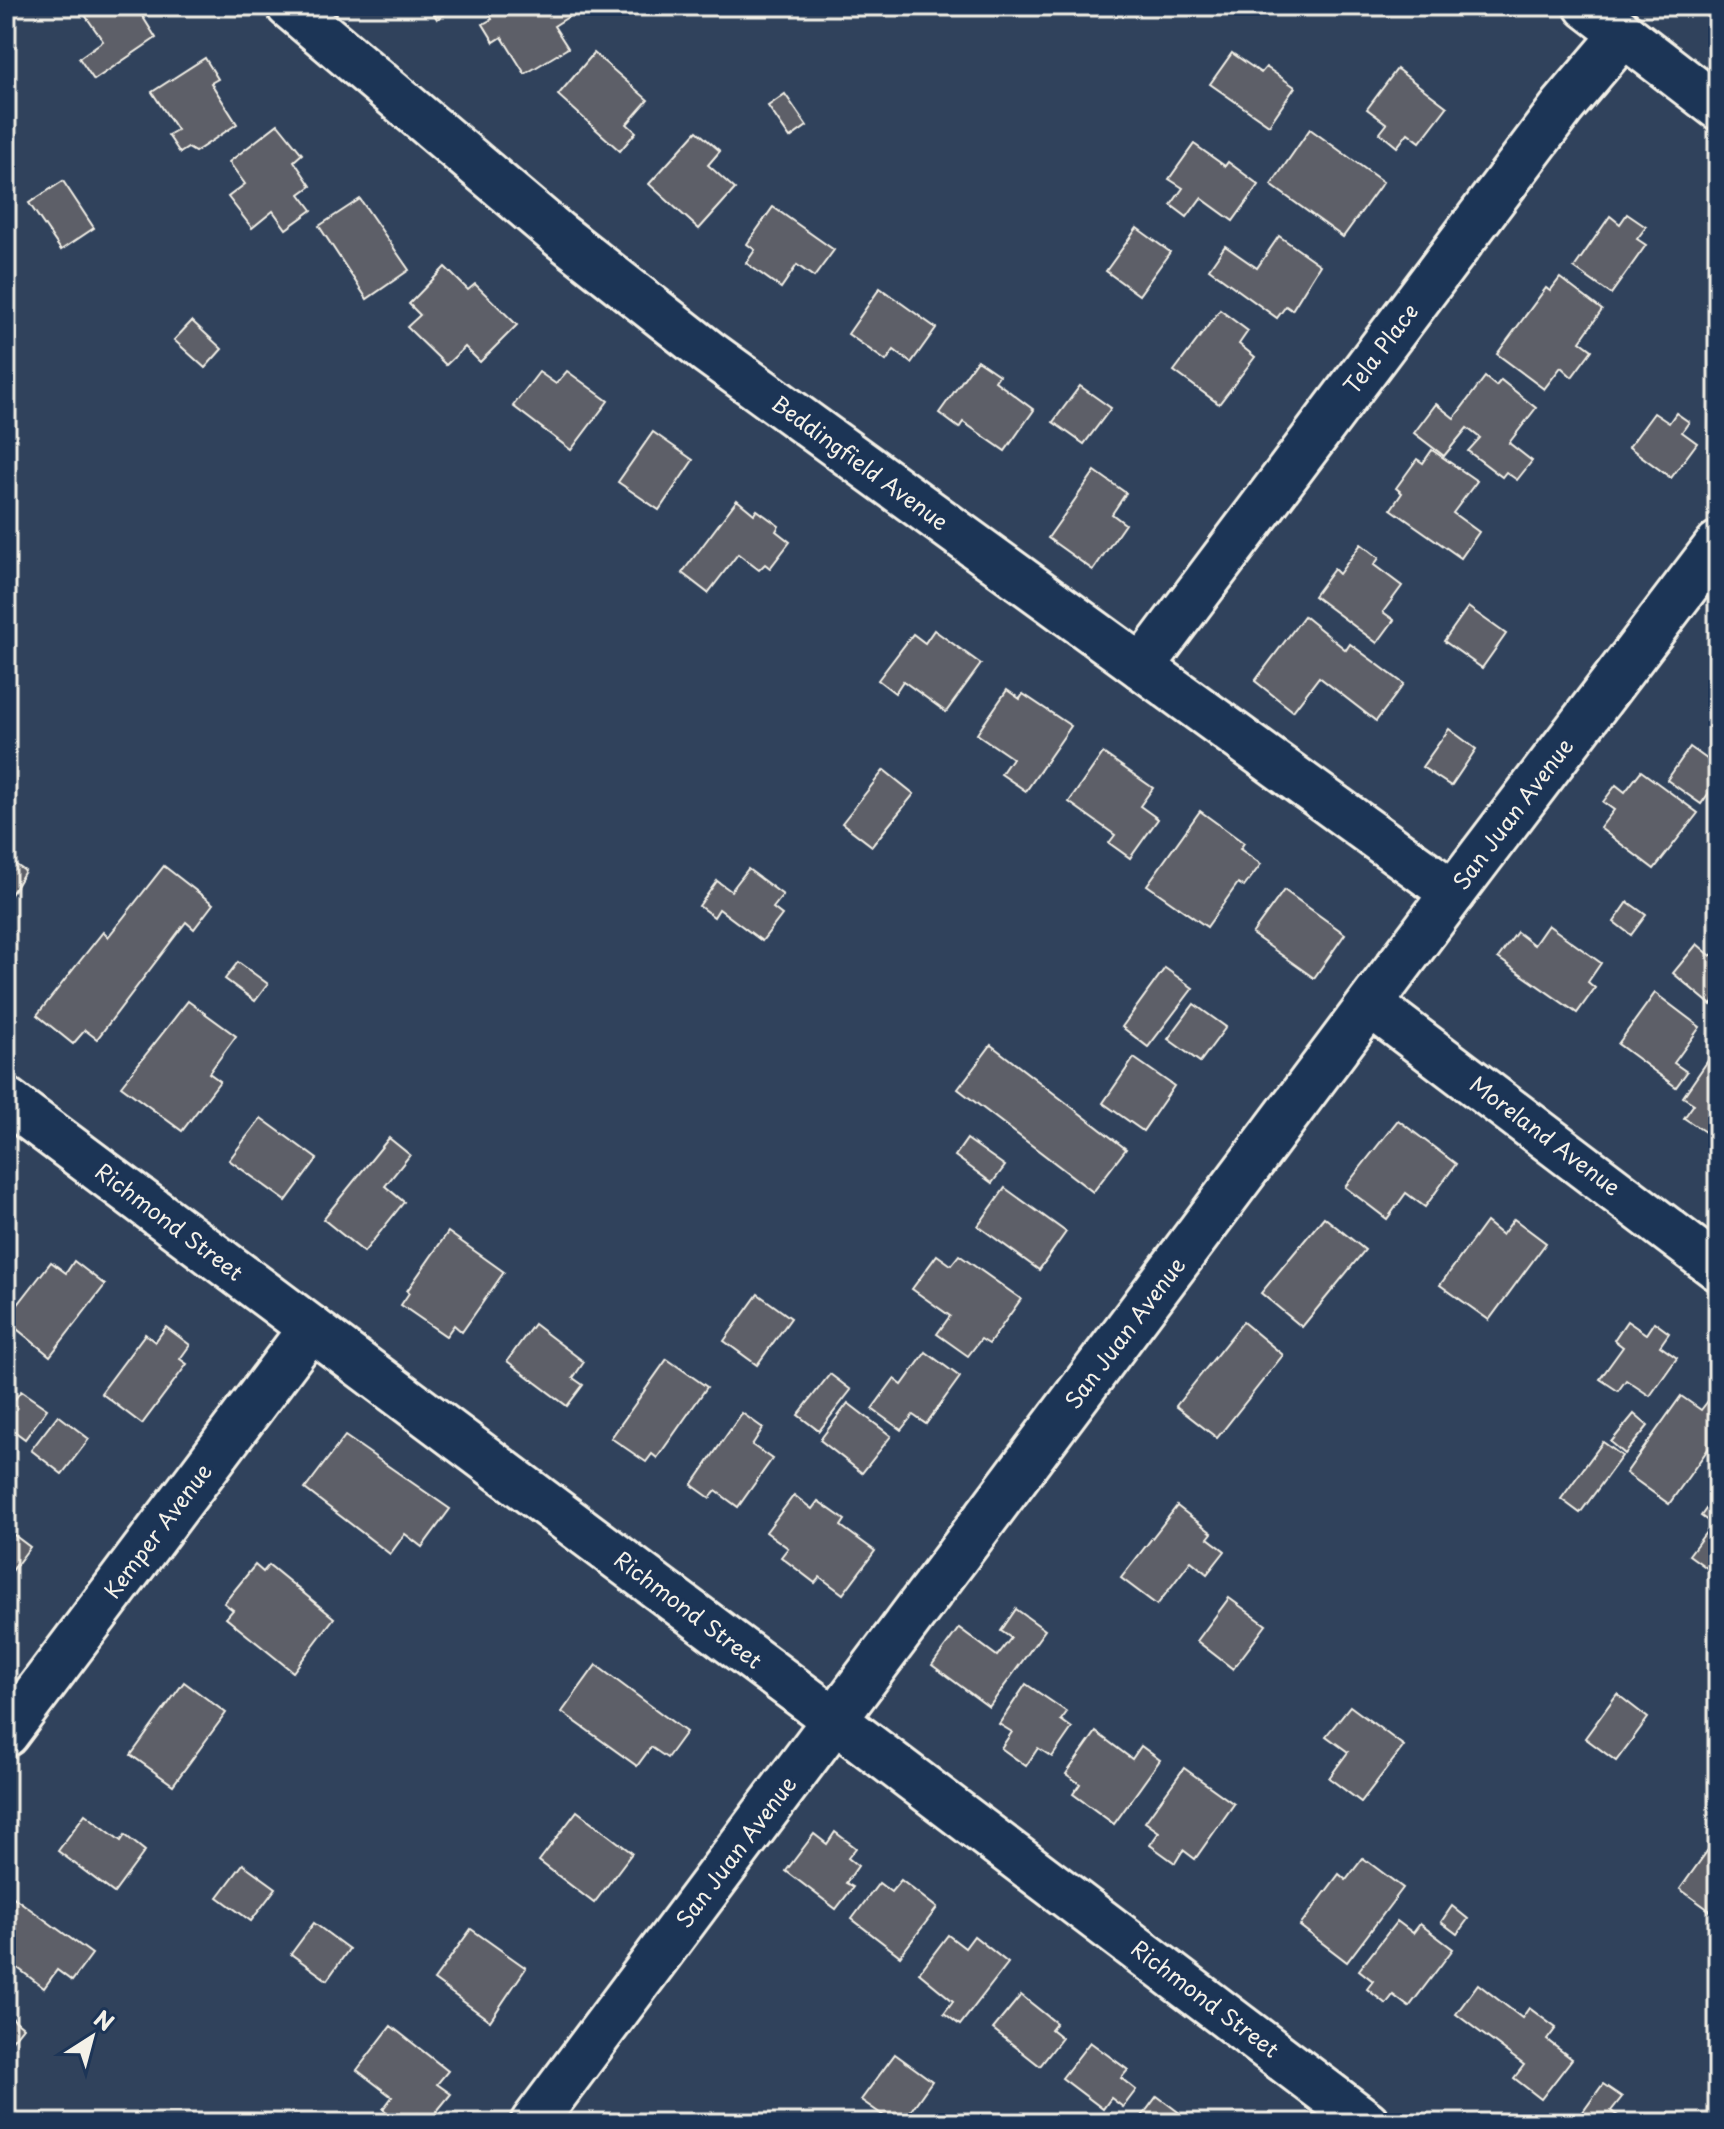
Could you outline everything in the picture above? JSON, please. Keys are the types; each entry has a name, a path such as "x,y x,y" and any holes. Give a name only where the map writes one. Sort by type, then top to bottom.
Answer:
{"street":[{"name":"Beddingfield Avenue","path":"289,6 558,234 708,352 1453,893"},
{"path":"1587,6 1718,107"},
{"name":"Tela Place","path":"1142,667 1554,119 1624,34"},
{"name":"San Juan Avenue","path":"533,2123 1453,893 1718,544"},
{"name":"Moreland Avenue","path":"1371,1005 1718,1268"},
{"name":"Richmond Street","path":"6,1100 835,1720 1367,2123"},
{"name":"Kemper Avenue","path":"6,1734 311,1328"}],"building":[{"path":"99,6 136,6 156,38 94,80 79,58 103,41 85,15"},
{"path":"429,6 458,6 437,19"},
{"path":"485,6 576,6 576,12 554,26 568,48 525,74 502,37 494,42 483,24 492,19"},
{"path":"594,53 648,100 627,124 636,132 620,151 558,95"},
{"path":"1232,53 1261,73 1266,67 1295,87 1269,125 1210,84"},
{"path":"205,58 218,79 211,83 237,124 195,152 188,148 180,153 168,135 177,130 152,92"},
{"path":"1397,69 1447,107 1420,142 1408,133 1397,147 1380,133 1387,124 1367,109"},
{"path":"785,94 807,126 790,138 768,106"},
{"path":"278,124 302,154 294,161 311,186 300,194 312,210 286,229 273,211 252,228 228,197 245,184 229,162"},
{"path":"1310,129 1383,182 1343,237 1271,185"},
{"path":"697,131 720,151 708,165 735,189 699,229 649,184"},
{"path":"1194,144 1225,166 1228,162 1259,185 1233,221 1201,198 1187,217 1171,205 1183,188 1169,179"},
{"path":"63,181 94,228 61,250 29,203"},
{"path":"360,199 409,270 367,299 319,226"},
{"path":"773,207 834,250 814,277 797,265 781,288 746,263 755,250 747,244"},
{"path":"1627,214 1646,227 1637,239 1646,245 1611,294 1574,268 1610,216 1620,224"},
{"path":"1137,228 1170,252 1139,295 1106,271"},
{"path":"1279,236 1320,265 1292,310 1286,306 1277,318 1209,269 1225,246 1257,268"},
{"path":"445,267 468,290 475,284 517,325 480,362 465,347 446,365 407,327 420,315 409,304"},
{"path":"1560,278 1602,310 1580,341 1592,350 1572,377 1561,367 1544,389 1497,354 1546,288 1550,291"},
{"path":"880,288 936,328 911,363 894,350 886,361 848,334"},
{"path":"1220,310 1248,331 1239,344 1255,357 1219,404 1174,371"},
{"path":"192,321 222,349 205,368 174,340"},
{"path":"977,360 999,375 995,381 1034,410 1005,451 963,422 959,428 939,413"},
{"path":"567,371 608,401 571,450 513,406 539,372 556,384"},
{"path":"1485,377 1496,386 1501,380 1536,408 1509,443 1532,461 1517,480 1506,472 1502,477 1468,451 1480,438 1467,428 1444,456 1414,433 1436,404 1454,418"},
{"path":"1080,386 1111,408 1084,444 1053,422"},
{"path":"1654,413 1669,423 1676,413 1689,422 1682,432 1697,443 1671,478 1629,447"},
{"path":"653,432 693,460 659,510 618,482"},
{"path":"1432,450 1477,481 1453,513 1479,532 1461,558 1391,509 1402,493 1396,488 1417,459 1423,463"},
{"path":"1095,471 1126,493 1112,514 1125,524 1093,570 1048,538"},
{"path":"737,500 754,514 757,510 779,526 776,531 790,542 770,568 765,564 759,570 738,554 708,593 682,573"},
{"path":"1361,544 1379,558 1374,565 1402,586 1383,612 1394,620 1377,643 1314,596 1334,569 1339,574"},
{"path":"1468,607 1506,634 1482,668 1444,641"},
{"path":"1304,616 1346,650 1350,644 1404,684 1376,721 1319,677 1293,711 1255,681"},
{"path":"934,630 981,664 946,712 903,681 895,693 878,680 913,634 925,643"},
{"path":"1007,690 1020,699 1023,694 1071,726 1026,791 1001,774 1012,758 977,734"},
{"path":"1449,729 1476,749 1451,786 1422,767"},
{"path":"1690,747 1718,767 1718,780 1701,804 1667,780"},
{"path":"1103,753 1153,788 1140,806 1158,819 1130,858 1109,843 1115,835 1069,802"},
{"path":"884,770 914,794 872,846 842,823"},
{"path":"1641,771 1698,813 1654,869 1600,828 1614,810 1603,802 1616,785 1625,792"},
{"path":"1200,811 1244,843 1240,849 1261,864 1244,887 1238,883 1207,927 1147,885"},
{"path":"6,858 25,871 6,903"},
{"path":"164,866 213,904 194,929 186,922 97,1039 85,1030 73,1044 37,1015 103,932 108,937"},
{"path":"748,869 783,895 773,908 782,915 762,941 719,909 714,917 699,906 717,881 731,891"},
{"path":"1284,890 1345,934 1314,978 1252,934"},
{"path":"1628,902 1646,915 1631,935 1614,922"},
{"path":"1548,925 1601,963 1588,982 1595,988 1577,1013 1498,958 1517,932 1534,945"},
{"path":"1697,944 1711,956 1716,951 1718,953 1718,997 1711,1005 1673,973"},
{"path":"238,962 268,984 255,1001 225,979"},
{"path":"1165,968 1193,988 1148,1047 1122,1027"},
{"path":"1655,993 1700,1027 1674,1063 1687,1072 1676,1087 1618,1044"},
{"path":"188,1001 236,1036 209,1073 220,1081 182,1131 121,1086"},
{"path":"1194,1004 1226,1027 1200,1062 1168,1039"},
{"path":"991,1045 1126,1149 1093,1192 958,1089"},
{"path":"1718,1046 1718,1120 1708,1134 1684,1118 1694,1104 1683,1097"},
{"path":"1134,1058 1174,1086 1143,1131 1103,1103"},
{"path":"261,1118 317,1159 286,1201 229,1160"},
{"path":"1398,1120 1456,1164 1425,1207 1406,1193 1387,1219 1345,1187"},
{"path":"389,1138 410,1155 385,1186 404,1202 364,1252 323,1219"},
{"path":"967,1139 1005,1166 992,1183 955,1156"},
{"path":"1005,1188 1066,1232 1039,1270 978,1226"},
{"path":"1324,1217 1365,1250 1302,1327 1261,1293"},
{"path":"1514,1219 1546,1243 1489,1320 1440,1285 1486,1222 1502,1235"},
{"path":"448,1232 504,1272 462,1332 454,1325 446,1336 401,1305 409,1293 407,1291"},
{"path":"937,1255 951,1265 959,1255 1021,1299 989,1344 981,1339 968,1356 937,1334 950,1316 912,1289"},
{"path":"74,1261 105,1285 50,1356 6,1320 51,1262 66,1273"},
{"path":"758,1294 791,1318 757,1365 724,1341"},
{"path":"1627,1321 1646,1334 1654,1322 1669,1333 1660,1346 1677,1358 1650,1396 1626,1380 1618,1391 1600,1379 1623,1347 1614,1340"},
{"path":"1243,1322 1283,1355 1217,1438 1176,1406"},
{"path":"534,1324 584,1362 573,1378 583,1385 567,1406 507,1361"},
{"path":"166,1327 190,1345 180,1359 187,1364 142,1424 101,1393 145,1334 155,1342"},
{"path":"926,1352 960,1377 926,1424 913,1415 901,1430 872,1409 894,1379 902,1385"},
{"path":"667,1359 707,1387 657,1458 652,1454 646,1462 611,1438"},
{"path":"830,1374 851,1390 819,1431 798,1415"},
{"path":"21,1391 47,1409 25,1439 6,1425 6,1411"},
{"path":"1681,1396 1701,1410 1708,1401 1718,1408 1718,1435 1669,1504 1626,1473"},
{"path":"848,1403 891,1436 862,1473 820,1440"},
{"path":"742,1413 763,1428 752,1445 772,1459 738,1507 716,1491 710,1498 692,1485"},
{"path":"1634,1414 1648,1426 1625,1454 1611,1442"},
{"path":"58,1415 89,1439 62,1474 31,1450"},
{"path":"345,1436 450,1509 422,1547 405,1534 390,1554 305,1489"},
{"path":"1603,1442 1622,1456 1580,1513 1561,1499"},
{"path":"1718,1492 1718,1576 1689,1555 1712,1524 1701,1516"},
{"path":"794,1495 812,1509 818,1501 845,1520 841,1526 875,1551 843,1594 820,1577 815,1583 781,1557 788,1548 766,1532"},
{"path":"1177,1506 1212,1533 1208,1538 1225,1551 1207,1574 1191,1561 1157,1605 1121,1578"},
{"path":"6,1529 30,1547 6,1579"},
{"path":"255,1565 263,1572 269,1565 334,1618 293,1672 226,1618 233,1610 224,1603"},
{"path":"1229,1598 1266,1625 1233,1669 1197,1641"},
{"path":"1016,1609 1045,1630 989,1707 932,1665 959,1628 997,1656 1011,1638 1001,1631"},
{"path":"596,1665 686,1732 667,1758 651,1747 637,1766 562,1712"},
{"path":"184,1682 226,1713 173,1785 131,1755"},
{"path":"1026,1684 1067,1712 1061,1720 1072,1728 1052,1757 1038,1748 1026,1766 1001,1748 1012,1732 999,1724"},
{"path":"1617,1694 1648,1718 1616,1761 1585,1738"},
{"path":"1350,1706 1404,1746 1361,1802 1329,1778 1348,1752 1326,1736"},
{"path":"1096,1732 1132,1759 1141,1746 1160,1760 1114,1824 1073,1794 1080,1784 1066,1774"},
{"path":"1184,1768 1234,1804 1195,1859 1183,1850 1175,1863 1150,1845 1159,1832 1145,1822"},
{"path":"577,1811 632,1853 594,1903 539,1861"},
{"path":"85,1814 121,1841 125,1835 145,1851 114,1893 58,1851"},
{"path":"835,1832 856,1848 848,1858 858,1866 846,1883 853,1887 836,1909 786,1871 814,1834 827,1844"},
{"path":"1708,1850 1718,1857 1716,1915 1680,1889"},
{"path":"1363,1858 1403,1888 1347,1962 1300,1926 1339,1874 1346,1880"},
{"path":"243,1864 276,1888 251,1921 218,1897"},
{"path":"901,1880 937,1908 900,1956 852,1919 879,1883 891,1892"},
{"path":"8,1893 92,1954 72,1981 57,1970 44,1988 6,1959"},
{"path":"1452,1906 1468,1919 1457,1934 1441,1922"},
{"path":"1397,1921 1413,1933 1420,1924 1453,1949 1409,2007 1393,1995 1386,2004 1367,1989 1373,1981 1359,1970"},
{"path":"314,1923 349,1949 327,1980 291,1954"},
{"path":"471,1929 526,1968 490,2021 434,1980"},
{"path":"948,1935 965,1948 974,1936 1008,1963 960,2025 944,2013 953,2001 919,1973"},
{"path":"1478,1984 1522,2018 1529,2008 1556,2028 1547,2040 1572,2059 1541,2099 1514,2078 1524,2065 1456,2014"},
{"path":"1021,1995 1056,2023 1051,2029 1062,2038 1040,2066 993,2029"},
{"path":"6,2013 23,2027 6,2048"},
{"path":"391,2026 448,2071 437,2084 451,2094 428,2122 418,2114 411,2123 400,2123 383,2109 392,2097 357,2070"},
{"path":"1090,2042 1128,2070 1121,2078 1136,2090 1123,2107 1111,2098 1103,2109 1062,2078"},
{"path":"895,2054 932,2081 902,2123 894,2123 861,2100"},
{"path":"1603,2084 1622,2097 1611,2111 1628,2123 1575,2123"},
{"path":"1157,2096 1193,2123 1137,2123"}]}
